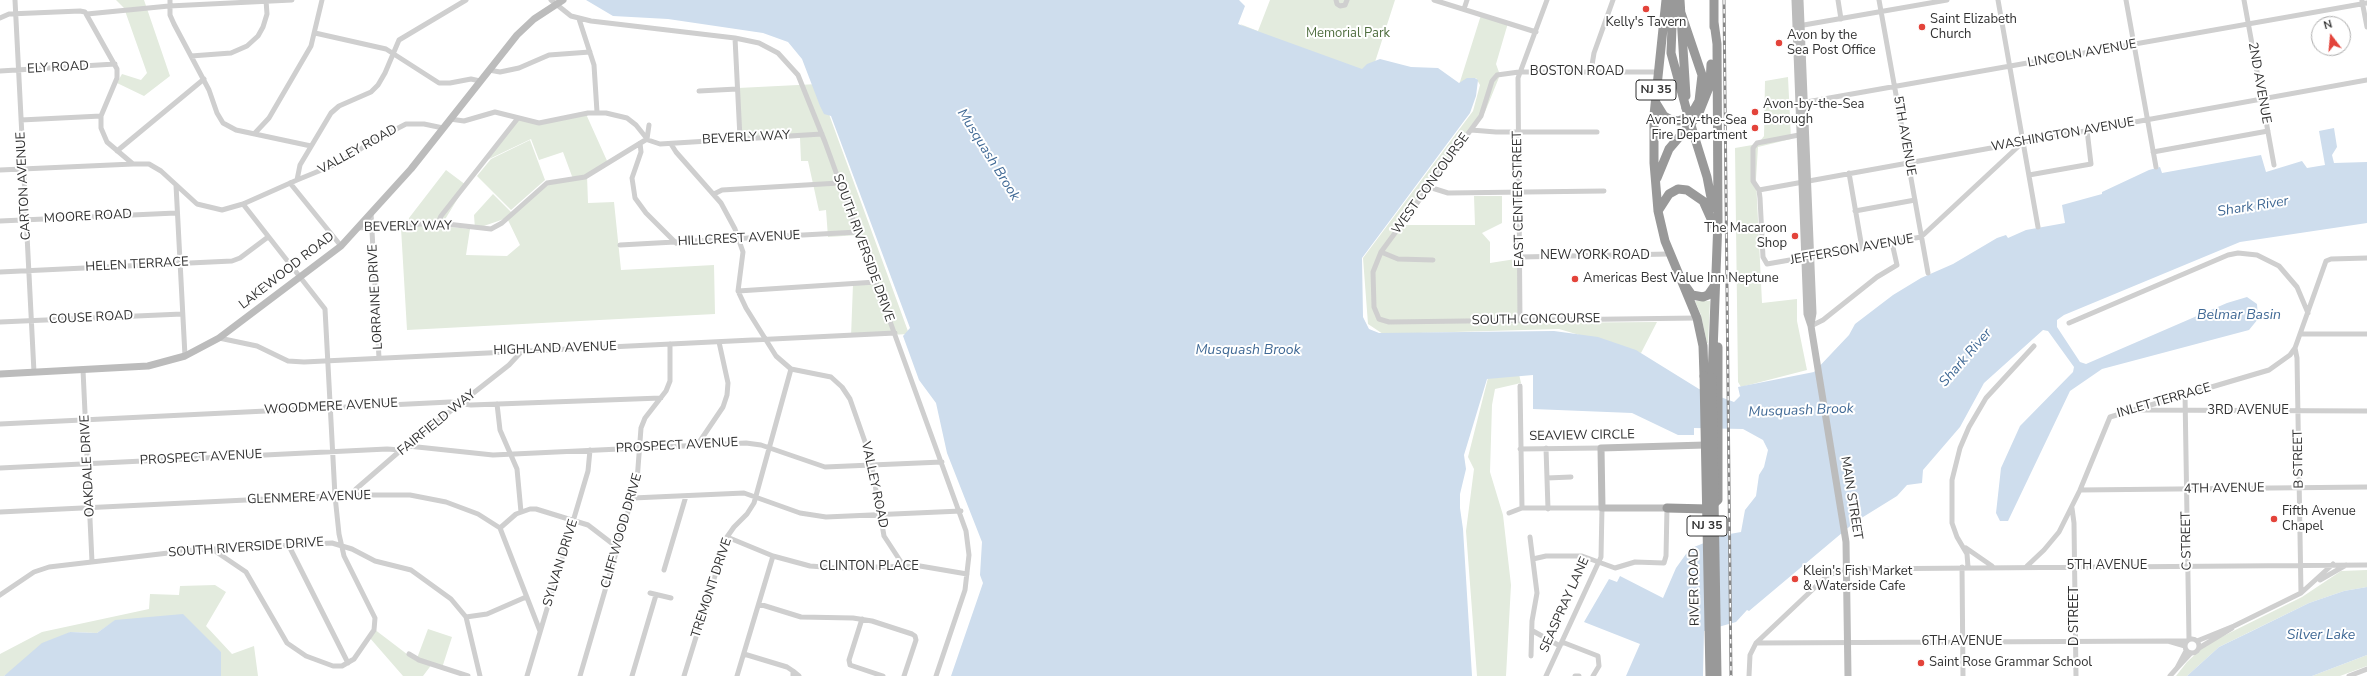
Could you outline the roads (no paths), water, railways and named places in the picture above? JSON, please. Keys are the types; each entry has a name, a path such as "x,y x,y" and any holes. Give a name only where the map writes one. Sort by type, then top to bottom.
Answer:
{"highway":[{"name":"NJ 35","path":"1666,0 1658,72 1654,131 1658,211 1669,254 1697,318 1711,378"},
{"name":"NJ 35","path":"1673,0 1671,53 1710,190 1717,233 1711,378 1717,676"},
{"path":"1680,0 1686,108"},
{"path":"1656,181 1669,150 1698,115 1710,85 1714,0"},
{"path":"1656,101 1664,116 1675,121 1683,120 1691,115 1699,101 1702,87 1700,66 1681,13"},
{"path":"1714,22 1717,44 1717,233"},
{"path":"1658,211 1669,194 1678,189 1687,190 1703,201 1717,233"},
{"path":"1667,508 1698,510 1708,509 1716,504 1719,494 1720,441 1711,378 1716,263"},
{"path":"1683,284 1692,295 1703,297 1708,295 1715,284"},
{"name":"RIVER ROAD","path":"1710,676 1705,445 1711,378"}],"street":[{"name":"CARTON AVENUE","path":"15,0 34,372"},
{"path":"170,0 169,6 174,24 204,79 217,113 223,123 236,130 311,146"},
{"path":"0,18 16,14 80,11 87,14 169,6 292,0"},
{"path":"255,133 264,124 280,101 310,48 315,33 322,0"},
{"path":"297,180 299,168 333,111 344,103 371,92 378,85 385,73 396,44 404,36 466,0"},
{"name":"LAKEWOOD ROAD","path":"0,374 148,366 185,356 219,338 340,246 411,169 522,29 554,2 563,0"},
{"path":"1336,0 1337,4 1340,6 1345,5 1347,0"},
{"path":"1434,0 1536,32"},
{"path":"1464,9 1467,0"},
{"name":"EAST CENTER STREET","path":"1520,321 1518,78 1548,0"},
{"path":"1591,71 1593,57 1613,0"},
{"name":"MAIN STREET","path":"1795,0 1799,26"},
{"name":"MAIN STREET","path":"1800,0 1799,26 1807,258 1807,314 1811,326 1816,365 1846,542 1848,676"},
{"path":"1838,0 1841,19"},
{"name":"5TH AVENUE","path":"1878,0 1928,273"},
{"path":"1799,26 1947,0"},
{"path":"1998,0 2038,227"},
{"path":"2126,0 2156,166"},
{"name":"2ND AVENUE","path":"2244,0 2274,165"},
{"path":"191,56 231,53 247,46 258,36 263,27 267,14 266,1"},
{"name":"SOUTH RIVERSIDE DRIVE","path":"554,2 580,19 735,38 765,46 790,64 803,85 961,511 969,547 968,574 963,597 936,676"},
{"path":"2364,2 2367,27"},
{"name":"LINCOLN AVENUE","path":"1801,103 2249,24 2364,2"},
{"path":"87,14 115,64 117,78 101,116 101,128 104,138 133,164"},
{"path":"580,19 596,75 598,112"},
{"path":"315,33 386,49 393,52 439,83 450,83 471,79 480,81"},
{"path":"735,38 740,138"},
{"path":"489,70 500,72 519,68 549,55 590,52"},
{"name":"ELY ROAD","path":"0,71 115,64"},
{"name":"BOSTON ROAD","path":"1520,72 1658,72"},
{"name":"WEST CONCOURSE","path":"1377,316 1374,307 1373,272 1381,252 1481,116 1494,78 1500,73 1520,72"},
{"path":"117,151 204,79"},
{"name":"WASHINGTON AVENUE","path":"1759,190 1804,180 1848,174 1908,162 2023,143 2087,130 2367,80"},
{"path":"699,91 737,89"},
{"name":"MAIN STREET","path":"1801,103 1800,135 1804,180"},
{"path":"450,119 464,120 495,112 539,123 598,112 627,118 636,125 647,139 660,144 671,144 676,152 714,194 727,213 739,239 742,256 738,291 876,282"},
{"path":"21,120 101,116"},
{"path":"438,223 441,216 518,118"},
{"name":"VALLEY ROAD","path":"0,170 150,164 170,178 194,202 209,209 225,209 243,204 340,162 371,142 406,124 424,124 443,128"},
{"path":"647,139 649,125"},
{"path":"1471,130 1518,132 1597,132"},
{"path":"2029,175 2091,164 2087,130"},
{"path":"2153,152 2268,131"},
{"name":"BEVERLY WAY","path":"671,144 740,138 822,134"},
{"path":"1759,190 1753,181 1753,148 1755,144 1800,135"},
{"name":"BEVERLY WAY","path":"358,228 438,223 484,230 497,227 547,183 585,176 647,139"},
{"path":"640,143 641,152 632,178 635,198 646,213 676,242"},
{"name":"JEFFERSON AVENUE","path":"1759,190 1765,263 1769,264 1892,243 1921,237 2023,143"},
{"path":"1848,174 1862,248"},
{"path":"290,183 340,246"},
{"path":"714,194 722,190 839,183"},
{"path":"176,185 176,213 185,356"},
{"path":"1429,187 1448,193 1604,191"},
{"path":"1855,211 1915,200"},
{"path":"215,550 242,569 251,578 283,636 292,647 306,656 332,666 342,666 354,659 374,630 376,621 344,556 342,546 335,496 325,309 243,204"},
{"name":"MOORE ROAD","path":"0,222 176,213"},
{"name":"LORRAINE DRIVE","path":"371,213 379,358"},
{"name":"HILLCREST AVENUE","path":"620,245 858,232"},
{"name":"HELEN TERRACE","path":"0,272 237,260 268,237"},
{"path":"1811,326 1823,320 1876,277 1897,264 1892,243"},
{"path":"1381,252 1398,259 1433,260"},
{"path":"2069,323 2228,255 2238,253 2261,256 2282,269 2301,294 2308,312"},
{"name":"NEW YORK ROAD","path":"1520,257 1656,256 1669,254"},
{"name":"INLET TERRACE","path":"2027,566 2052,541 2072,508 2108,419 2113,415 2129,410 2262,373 2283,361 2295,348 2326,262 2331,259 2367,258"},
{"name":"VALLEY ROAD","path":"738,291 746,308 778,359 791,368 827,376 842,388 857,416 872,466 880,516 888,544 903,565"},
{"name":"COUSE ROAD","path":"0,322 182,314"},
{"name":"SOUTH CONCOURSE","path":"1377,316 1382,321 1389,322 1697,318"},
{"name":"HIGHLAND AVENUE","path":"219,338 257,346 288,361 895,334"},
{"path":"2301,334 2367,334"},
{"path":"698,444 723,407 727,395 728,383 719,342"},
{"name":"CLIFFWOOD DRIVE","path":"580,676 633,498 639,472 643,422 661,398 670,381 670,344"},
{"path":"1963,676 1965,567 1968,556 1952,523 1952,489 1955,467 1962,442 1986,398 2034,346"},
{"name":"B STREET","path":"2295,348 2297,358 2301,593"},
{"name":"FAIRFIELD WAY","path":"352,495 356,489 401,450 509,365 522,351"},
{"name":"TREMONT DRIVE","path":"684,676 727,538 734,527 747,514 756,496 791,368"},
{"name":"OAKDALE DRIVE","path":"83,370 92,562"},
{"path":"1520,386 1520,449"},
{"name":"C STREET","path":"2185,394 2187,646"},
{"name":"WOODMERE AVENUE","path":"0,424 450,402 461,404 497,404 661,398"},
{"path":"497,404 498,426 511,454 518,476 521,512"},
{"name":"3RD AVENUE","path":"2129,410 2298,412 2367,411"},
{"name":"PROSPECT AVENUE","path":"408,446 447,448 479,454 511,454 698,444 746,443 769,447 825,467 942,462"},
{"name":"SEAVIEW CIRCLE","path":"1522,508 1520,449 1705,445"},
{"path":"1546,448 1548,509"},
{"name":"SEASPRAY LANE","path":"1546,676 1599,562 1602,550 1601,448"},
{"name":"PROSPECT AVENUE","path":"0,468 401,450"},
{"name":"SYLVAN DRIVE","path":"528,676 588,471 590,450"},
{"path":"1547,478 1571,477"},
{"name":"4TH AVENUE","path":"2080,490 2367,487"},
{"path":"633,498 744,493 814,516 836,518 961,511"},
{"name":"GLENMERE AVENUE","path":"0,512 352,495 410,495 446,502 478,514 500,528"},
{"path":"664,570 686,496"},
{"path":"1509,512 1522,508 1667,508 1667,549 1664,564 1635,562 1615,568 1579,556 1546,556 1533,559"},
{"name":"D STREET","path":"2072,508 2074,523 2076,676"},
{"path":"540,631 500,528 521,512 536,509 593,527 618,548"},
{"path":"1530,537 1536,593 1532,620 1533,631 1531,656"},
{"name":"CLINTON PLACE","path":"727,538 797,564 824,568 903,565 920,566 968,574"},
{"name":"SOUTH RIVERSIDE DRIVE","path":"0,595 41,569 194,550 332,543 375,561 404,568 417,573 451,599 466,617 480,676"},
{"path":"1962,545 1992,566"},
{"path":"289,546 348,663"},
{"path":"737,676 774,556"},
{"path":"2312,585 2333,564"},
{"path":"2199,648 2197,640 2234,626 2301,593 2347,564"},
{"name":"5TH AVENUE","path":"1847,569 1992,566 2367,564"},
{"path":"1749,675 1750,655 1756,643 1828,575 1847,569"},
{"path":"632,676 653,594 671,598"},
{"path":"466,617 487,614 526,597"},
{"path":"759,604 801,617 862,619 915,636 916,640 904,676"},
{"path":"862,619 849,660 850,665 883,676"},
{"path":"2170,676 2177,668 2187,646 2197,652 2199,648 2234,626"},
{"path":"1533,631 1536,635 1598,656 1599,666 1593,676"},
{"name":"6TH AVENUE","path":"1756,643 2168,641 2187,646 2197,640"},
{"path":"409,654 419,660 468,676"},
{"path":"744,654 787,667 793,674 799,676"},
{"path":"2349,676 2367,669"}],"water":[{"path":"586,0 1239,0 1245,6 1238,24 1362,69 1367,64 1380,59 1411,67 1438,68 1459,83 1467,78 1475,78 1478,80 1476,96 1470,113 1362,258 1363,317 1369,329 1379,333 1554,331 1598,337 1636,350 1699,389 1734,402 1740,396 1738,387 1814,372 1849,335 1855,324 1893,295 1921,278 1953,264 1997,238 2006,235 2008,238 2026,230 2065,223 2062,205 2102,194 2102,192 2149,170 2160,167 2162,173 2261,155 2266,172 2302,161 2307,168 2325,165 2319,131 2334,128 2337,147 2332,155 2334,163 2367,162 2367,223 2240,242 2064,315 2057,320 2057,327 2080,362 2086,364 2227,303 2247,297 2257,304 2258,319 2249,330 2102,369 2070,391 2008,521 2000,521 1996,513 2001,468 2020,426 2073,372 2074,367 2048,331 2043,330 1984,383 1960,427 1923,470 1922,483 1907,485 1897,496 1855,522 1749,611 1747,610 1736,622 1704,631 1703,676 1626,676 1640,644 1584,622 1609,579 1617,582 1620,576 1663,598 1676,568 1686,554 1694,547 1724,535 1741,532 1745,510 1756,496 1759,475 1764,467 1768,450 1763,440 1743,429 1694,428 1694,435 1678,435 1632,413 1533,409 1533,375 1487,379 1464,455 1466,469 1460,494 1460,508 1463,529 1472,676 951,676 983,583 980,575 982,542 947,453 936,403 919,380 903,336 910,328 831,116 824,114 802,59 788,42 763,33 668,19 613,16"},
{"name":"Silver Lake","path":"2367,587 2367,655 2312,676 2187,676 2219,647 2309,603 2344,591"},
{"path":"183,614 221,652 221,676 4,676 42,643 70,632 97,633 115,620"}],"railway":[{"path":"1724,0 1731,676"}],"place":[{"name":"Kelly's Tavern","path":"1646,9"},
{"name":"Saint Elizabeth Church","path":"1922,27"},
{"name":"Avon by the Sea Post Office","path":"1779,43"},
{"name":"Avon-by-the-Sea Borough","path":"1755,112"},
{"name":"Avon-by-the-Sea Fire Department","path":"1755,128"},
{"name":"The Macaroon Shop","path":"1795,236"},
{"name":"Americas Best Value Inn Neptune","path":"1575,279"},
{"name":"Fifth Avenue Chapel","path":"2274,519"},
{"name":"Klein's Fish Market & Waterside Cafe","path":"1795,579"},
{"name":"Saint Rose Grammar School","path":"1921,663"}],"park label":[{"name":"Memorial Park","path":"1348,34"}],"water label":[{"name":"Musquash Brook","path":"988,155"},
{"name":"Shark River","path":"2253,207"},
{"name":"Belmar Basin","path":"2239,316"},
{"name":"Musquash Brook","path":"1248,351"},
{"name":"Shark River","path":"1966,358"},
{"name":"Musquash Brook","path":"1801,411"}]}
